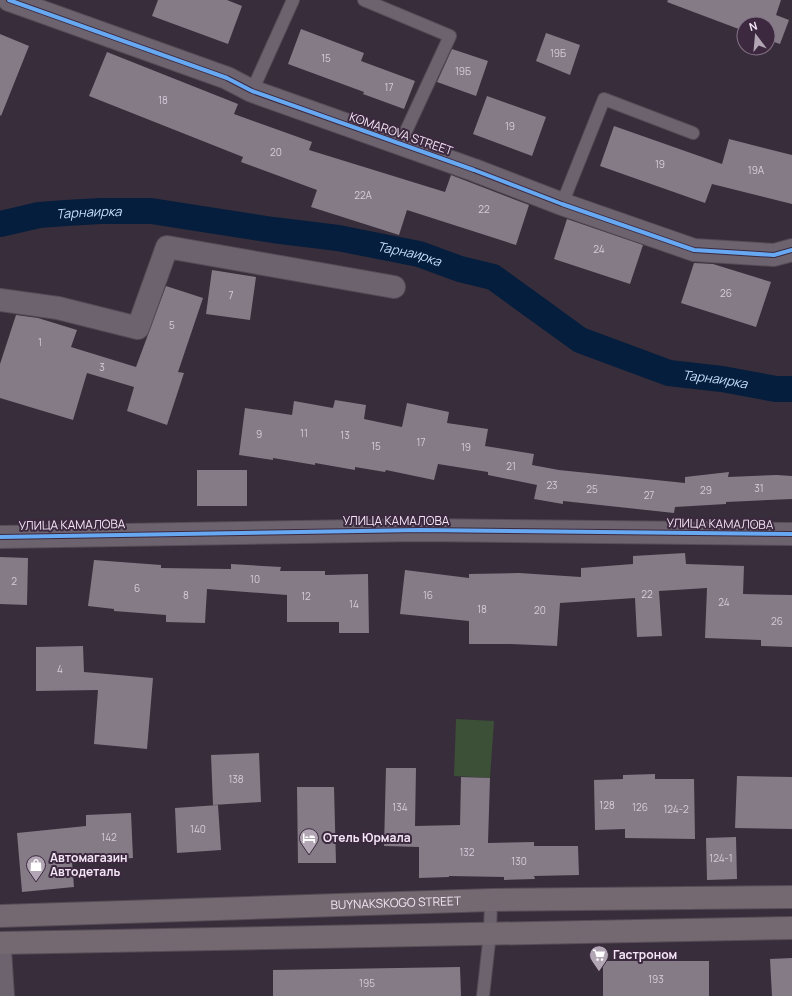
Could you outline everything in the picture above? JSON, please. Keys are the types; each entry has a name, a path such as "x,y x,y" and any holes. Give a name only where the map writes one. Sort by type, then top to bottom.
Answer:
{"main road":[{"name":"BUYNAKSKOGO STREET","path":"0,916 491,900 792,897"},
{"path":"0,942 792,928"}],"street":[{"name":"KOMAROVA STREET","path":"9,0 227,78 252,92 474,170 562,204 694,250 774,255 792,250"},
{"path":"0,300 58,308 138,328 167,247 394,287"},
{"name":"УЛИЦА КАМАЛОВА","path":"0,537 420,530 792,534"},
{"path":"0,950 3,996"}],"lane":[{"path":"252,92 294,0"},
{"path":"364,0 450,36 400,144"},
{"path":"562,204 604,99 693,133"},
{"path":"483,996 490,933 491,900"}],"green space":[{"path":"456,719 494,721 490,778 454,776"}],"building":[{"path":"158,0 227,0 242,6 228,44 152,16"},
{"path":"668,0 781,0 776,15 789,20 780,44 776,43 776,16 736,16 736,28 667,2"},
{"path":"301,29 364,53 361,61 415,81 404,109 363,94 364,92 288,64"},
{"path":"546,33 580,45 570,75 536,61"},
{"path":"0,34 29,46 1,116 0,115"},
{"path":"452,49 488,61 476,96 437,82"},
{"path":"107,52 238,104 234,114 312,142 309,150 445,192 451,175 529,205 516,245 407,210 399,235 311,207 317,190 241,162 243,157 89,96"},
{"path":"487,96 546,117 532,156 473,134"},
{"path":"614,126 722,164 729,139 792,155 792,204 712,184 705,203 600,166"},
{"path":"567,219 643,245 630,284 554,259"},
{"path":"694,263 713,264 771,282 756,327 681,303"},
{"path":"212,270 256,277 250,320 206,314"},
{"path":"166,286 203,298 178,372 184,373 167,425 127,411 134,387 87,373 73,420 0,398 0,364 16,315 38,318 77,330 71,347 136,367"},
{"path":"335,400 366,405 364,419 402,427 407,403 449,412 447,423 488,429 485,446 534,454 532,465 559,470 685,483 685,477 729,472 728,477 777,475 792,476 792,499 726,502 726,504 675,507 674,513 563,501 563,504 534,499 537,485 488,475 488,472 438,464 434,480 386,470 385,472 355,467 355,470 315,463 315,465 273,458 273,460 239,455 245,408 292,415 294,401 333,408"},
{"path":"197,470 247,470 247,506 197,506"},
{"path":"685,553 686,564 744,566 743,594 792,595 792,647 761,646 761,640 705,638 707,588 659,591 662,636 637,637 635,598 560,603 557,646 469,644 469,621 400,614 405,570 469,578 469,574 519,573 581,577 581,568 633,564 633,556"},
{"path":"0,557 28,558 27,605 0,604"},
{"path":"94,560 161,565 161,568 231,569 231,564 281,567 280,571 325,571 325,575 368,574 369,633 339,633 339,622 287,622 287,595 207,589 205,623 166,622 166,615 114,611 114,609 88,606"},
{"path":"83,646 84,672 153,678 147,749 94,744 98,690 36,691 36,647"},
{"path":"259,753 261,802 213,805 211,755"},
{"path":"386,768 416,768 415,826 460,825 461,777 490,778 488,843 534,842 534,846 578,846 579,875 534,876 535,879 504,880 504,877 449,876 419,878 419,847 384,846"},
{"path":"655,774 655,779 694,779 695,839 625,838 625,829 595,830 594,780 623,779 623,775"},
{"path":"737,776 792,777 792,829 735,828"},
{"path":"297,787 334,787 336,863 298,863"},
{"path":"218,805 221,850 177,853 175,808"},
{"path":"131,813 133,858 72,862 74,887 22,892 17,833 86,826 86,815"},
{"path":"736,837 737,879 707,880 706,838"},
{"path":"792,958 792,996 772,996 770,959"},
{"path":"603,961 709,961 709,996 603,996"},
{"path":"460,967 461,996 273,996 273,970"}],"waterway":[{"name":"Тарнаирка","path":"0,224 39,215 101,211 151,211 273,230 338,238 419,254 460,269 493,277 580,340 669,373 722,379 776,389 792,389"}],"cycle path":[{"path":"9,0 227,78 252,91 474,170 562,204 694,250 774,255 792,250"},
{"path":"0,537 420,530 792,534"}],"place":[{"name":"Отель Юрмала","path":"309,855"},
{"name":"Автомагазин Автодеталь","path":"36,882"},
{"name":"Гастроном","path":"599,972"}]}
